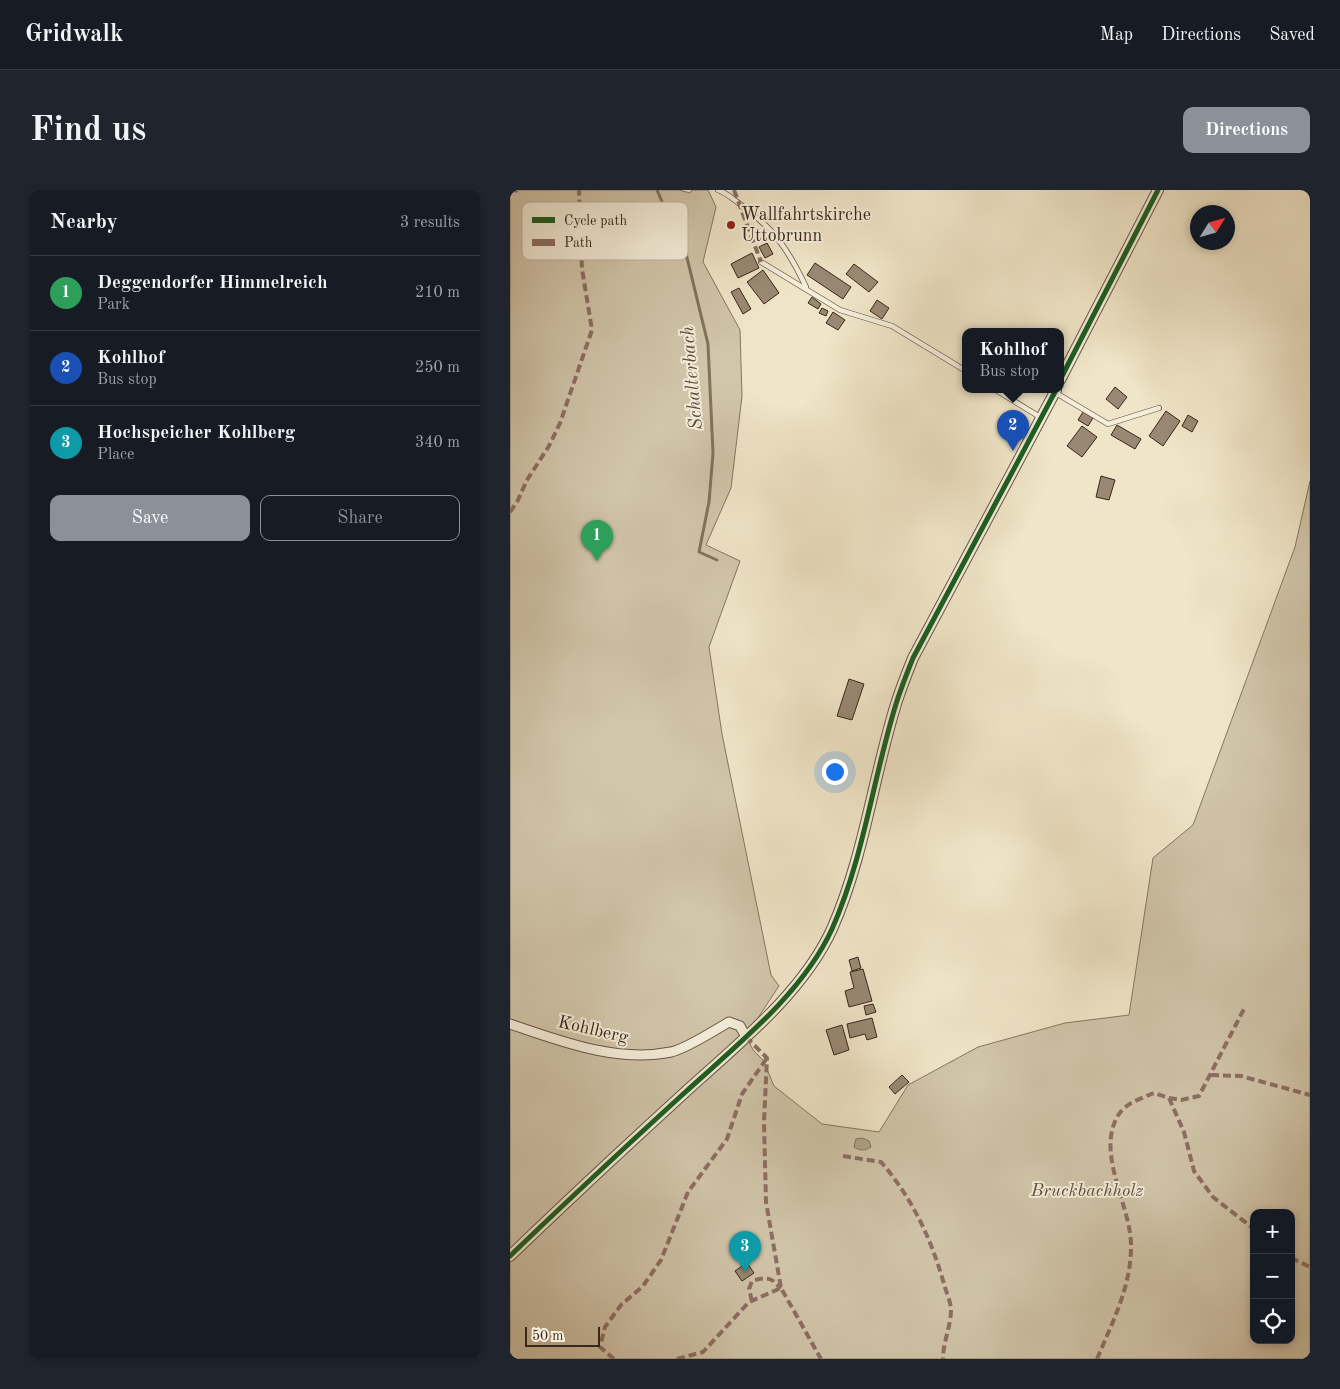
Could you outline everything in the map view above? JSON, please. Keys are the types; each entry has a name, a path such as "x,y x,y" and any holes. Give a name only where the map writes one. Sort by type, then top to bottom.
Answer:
{"street":[{"path":"1064,372 1158,190"},
{"path":"510,1256 569,1198 746,1037 788,994 810,966 831,930 858,857 896,704 913,658 1054,393"},
{"name":"Kohlberg","path":"510,1024 568,1044 631,1056 673,1052 729,1022 740,1026 746,1037"}],"lane":[{"path":"718,190 726,193 753,212 774,233 788,250 806,288"},
{"path":"761,262 840,310 892,326 962,369"},
{"path":"1001,393 1040,417"},
{"path":"1058,393 1108,424 1158,408"}],"green space":[{"name":"Bruckbachholz","path":"510,190 679,190 690,193 692,190 708,190 716,207 703,262 740,330 742,396 731,488 706,545 740,561 709,647 722,734 771,975 779,986 746,1036 753,1050 763,1060 774,1086 822,1124 879,1132 908,1085 978,1047 1065,1023 1129,1015 1153,858 1193,825 1295,547 1310,481 1310,1359 510,1359"}],"shaded area":[{"path":"862,1138 869,1141 871,1147 862,1150 854,1147 856,1139"}],"building":[{"path":"767,243 773,254 765,258 759,247"},
{"path":"752,253 759,268 738,278 731,264"},
{"path":"815,263 851,287 843,299 807,275"},
{"path":"854,264 878,282 869,292 846,274"},
{"path":"763,270 779,293 764,304 747,282"},
{"path":"739,288 751,309 743,314 731,292"},
{"path":"812,297 821,304 818,309 808,303"},
{"path":"877,300 889,308 882,319 870,311"},
{"path":"822,308 828,311 826,316 819,313"},
{"path":"833,312 845,320 838,330 826,323"},
{"path":"1115,387 1127,397 1118,409 1106,399"},
{"path":"1166,411 1180,421 1163,446 1149,436"},
{"path":"1083,412 1093,418 1088,426 1078,420"},
{"path":"1188,415 1198,421 1192,432 1182,426"},
{"path":"1117,425 1141,439 1135,449 1111,435"},
{"path":"1082,426 1097,437 1082,457 1067,446"},
{"path":"1101,476 1115,480 1109,500 1096,497"},
{"path":"849,679 864,684 852,720 837,716"},
{"path":"858,957 861,968 852,971 849,960"},
{"path":"863,969 872,1001 849,1007 845,991 854,988 850,972"},
{"path":"873,1004 876,1012 866,1015 864,1006"},
{"path":"872,1018 877,1037 867,1040 865,1034 850,1038 847,1024"},
{"path":"842,1025 849,1050 834,1055 826,1030"},
{"path":"902,1075 909,1082 895,1094 889,1087"},
{"path":"747,1263 754,1273 742,1281 735,1271"}],"waterway":[{"name":"Schalterbach","path":"657,190 662,202"},
{"name":"Schalterbach","path":"688,260 708,344 713,453 709,502 699,552 717,560"}],"marked path":[{"path":"510,191 520,190"},
{"path":"579,190 579,202"},
{"path":"734,190 761,262"},
{"path":"510,512 527,480 549,446 560,423 592,330 582,260"},
{"path":"1169,1098 1181,1100 1199,1096 1245,1007"},
{"path":"746,1037 767,1058 764,1122 766,1202 781,1288"},
{"path":"614,1359 600,1347 605,1327 621,1305 643,1286 661,1260 688,1192 727,1139 742,1094 767,1058"},
{"path":"1211,1075 1241,1076 1310,1095"},
{"path":"1097,1359 1120,1304 1130,1262 1130,1231 1116,1180 1110,1145 1112,1129 1122,1110 1135,1101 1154,1093 1169,1098 1184,1132 1194,1171 1213,1197 1250,1226"},
{"path":"843,1156 881,1162 911,1204 927,1235 951,1307 943,1359"},
{"path":"1295,1260 1310,1267"},
{"path":"752,1301 749,1289 752,1281 768,1279 774,1282 780,1289"},
{"path":"677,1359 703,1352 749,1302 781,1288 821,1359"}],"cycle path":[{"path":"1064,372 1158,190"},
{"path":"510,1256 765,1019 785,998 819,953 832,929 852,874 888,732 913,658 1054,393"}],"place":[{"name":"Wallfahrtskirche Uttobrunn","path":"731,225"},
{"name":"Kohlhof","path":"1013,451"},
{"name":"Deggendorfer Himmelreich","path":"597,561"},
{"name":"Hochspeicher Kohlberg","path":"745,1272"}]}
